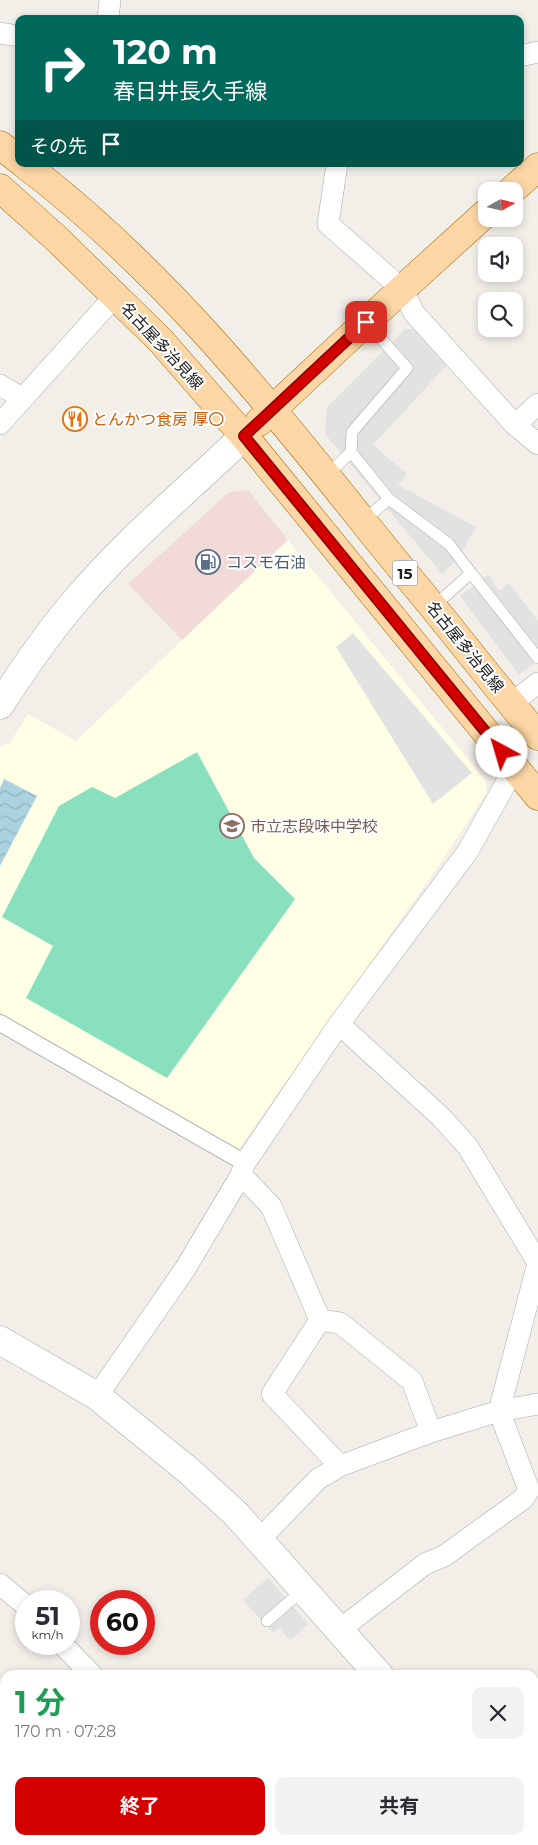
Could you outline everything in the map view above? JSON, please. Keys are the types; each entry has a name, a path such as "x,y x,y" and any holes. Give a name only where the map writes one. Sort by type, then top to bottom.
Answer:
{"main road":[{"path":"0,145 15,157"},
{"name":"名古屋多治見線","path":"28,167 76,206 142,266 194,320 273,410 538,736"},
{"path":"521,182 538,167"},
{"name":"名古屋多治見線","path":"0,188 58,240 161,341 244,436 538,796"},
{"path":"244,436 478,221"}],"street":[{"path":"108,15 110,0"},
{"path":"0,33 15,35"},
{"path":"524,55 538,52"},
{"path":"337,167 328,224 402,289 414,313 515,425 538,444"},
{"path":"0,424 115,296"},
{"path":"0,385 22,398"},
{"path":"515,425 538,404"},
{"path":"0,705 25,666 78,598 144,530 244,436"},
{"path":"511,704 538,683"},
{"path":"97,1396 185,1269 243,1169 339,1024 468,851 514,767"},
{"path":"0,1023 243,1169 272,1206 320,1320"},
{"path":"338,1631 425,1564 444,1556 523,1499 529,1490 498,1411 538,1263 468,1147 442,1117 339,1024"},
{"path":"320,1320 340,1323 412,1381 431,1432"},
{"path":"320,1320 272,1394 340,1466"},
{"path":"0,1340 97,1396 190,1472 236,1514 374,1670"},
{"path":"259,1540 318,1479 340,1466 431,1432 498,1411 538,1404"},
{"path":"0,1584 15,1597"},
{"path":"73,1655 87,1670"}],"lane":[{"path":"366,322 407,368 352,432 351,452 389,499 449,544 538,658"},
{"path":"326,475 351,452"},
{"path":"363,521 389,499"},
{"path":"433,607 471,573"},
{"path":"267,1621 303,1590"}],"shaded area":[{"path":"405,329 414,329 447,365 373,445 407,474 398,485 476,527 458,558 442,574 325,434 327,407"},
{"name":"コスモ石油","path":"248,490 288,540 182,640 128,584 229,492"},
{"name":"市立志段味中学校","path":"288,540 485,780 487,792 442,861 238,1150 0,1014 0,748 2,745 9,744 28,714 76,741"},
{"path":"488,575 499,591 509,583 538,621 538,660 519,675 460,596"},
{"path":"353,633 472,773 433,804 336,647"},
{"path":"268,1578 308,1624 290,1640 279,1628 273,1633 243,1600"}],"green space":[{"path":"197,752 254,858 295,899 167,1078 26,998 53,946 2,917 59,806 92,787 115,798"}],"water":[{"path":"4,779 37,796 0,866 0,788"}],"place":[{"name":"とんかつ食房 厚〇","path":"75,419"},
{"name":"コスモ石油","path":"208,562"},
{"name":"市立志段味中学校","path":"232,826"}],"route":[{"path":"366,322 244,436 502,752"}]}
